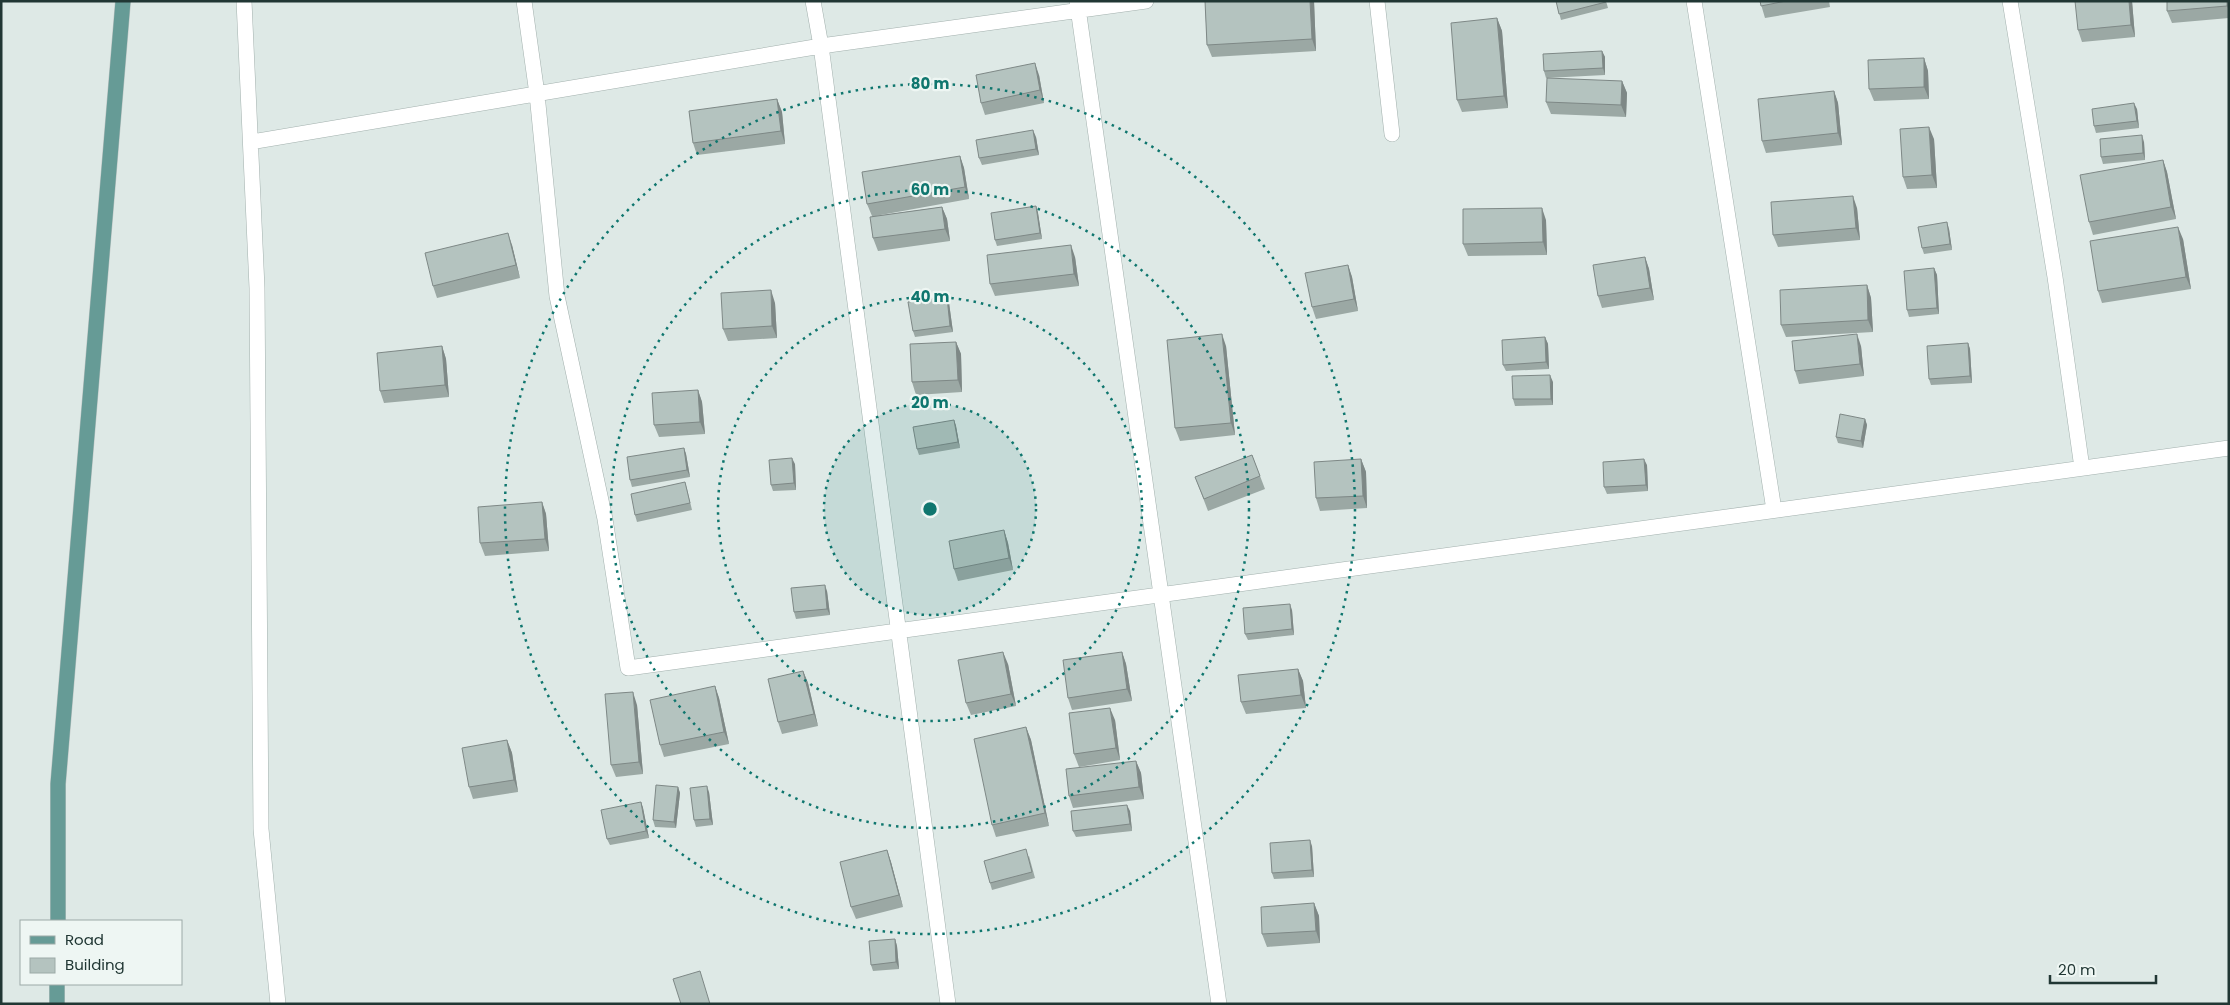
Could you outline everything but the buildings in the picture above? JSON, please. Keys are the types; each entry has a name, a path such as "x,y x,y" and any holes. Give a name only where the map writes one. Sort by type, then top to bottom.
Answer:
{"main road":[{"path":"58,920 58,784 123,1"},
{"path":"57,985 57,1004"}],"street":[{"path":"244,1 257,288 261,829 278,1004"},
{"path":"524,1 537,94 557,296 605,519 628,668 2229,448"},
{"path":"812,1 821,46 948,1004"},
{"path":"251,142 821,46 1078,6 1146,1"},
{"path":"1377,1 1392,134"},
{"path":"1694,1 1774,510"},
{"path":"2010,1 2055,277 2082,468"},
{"path":"1078,6 1219,1004"}]}
